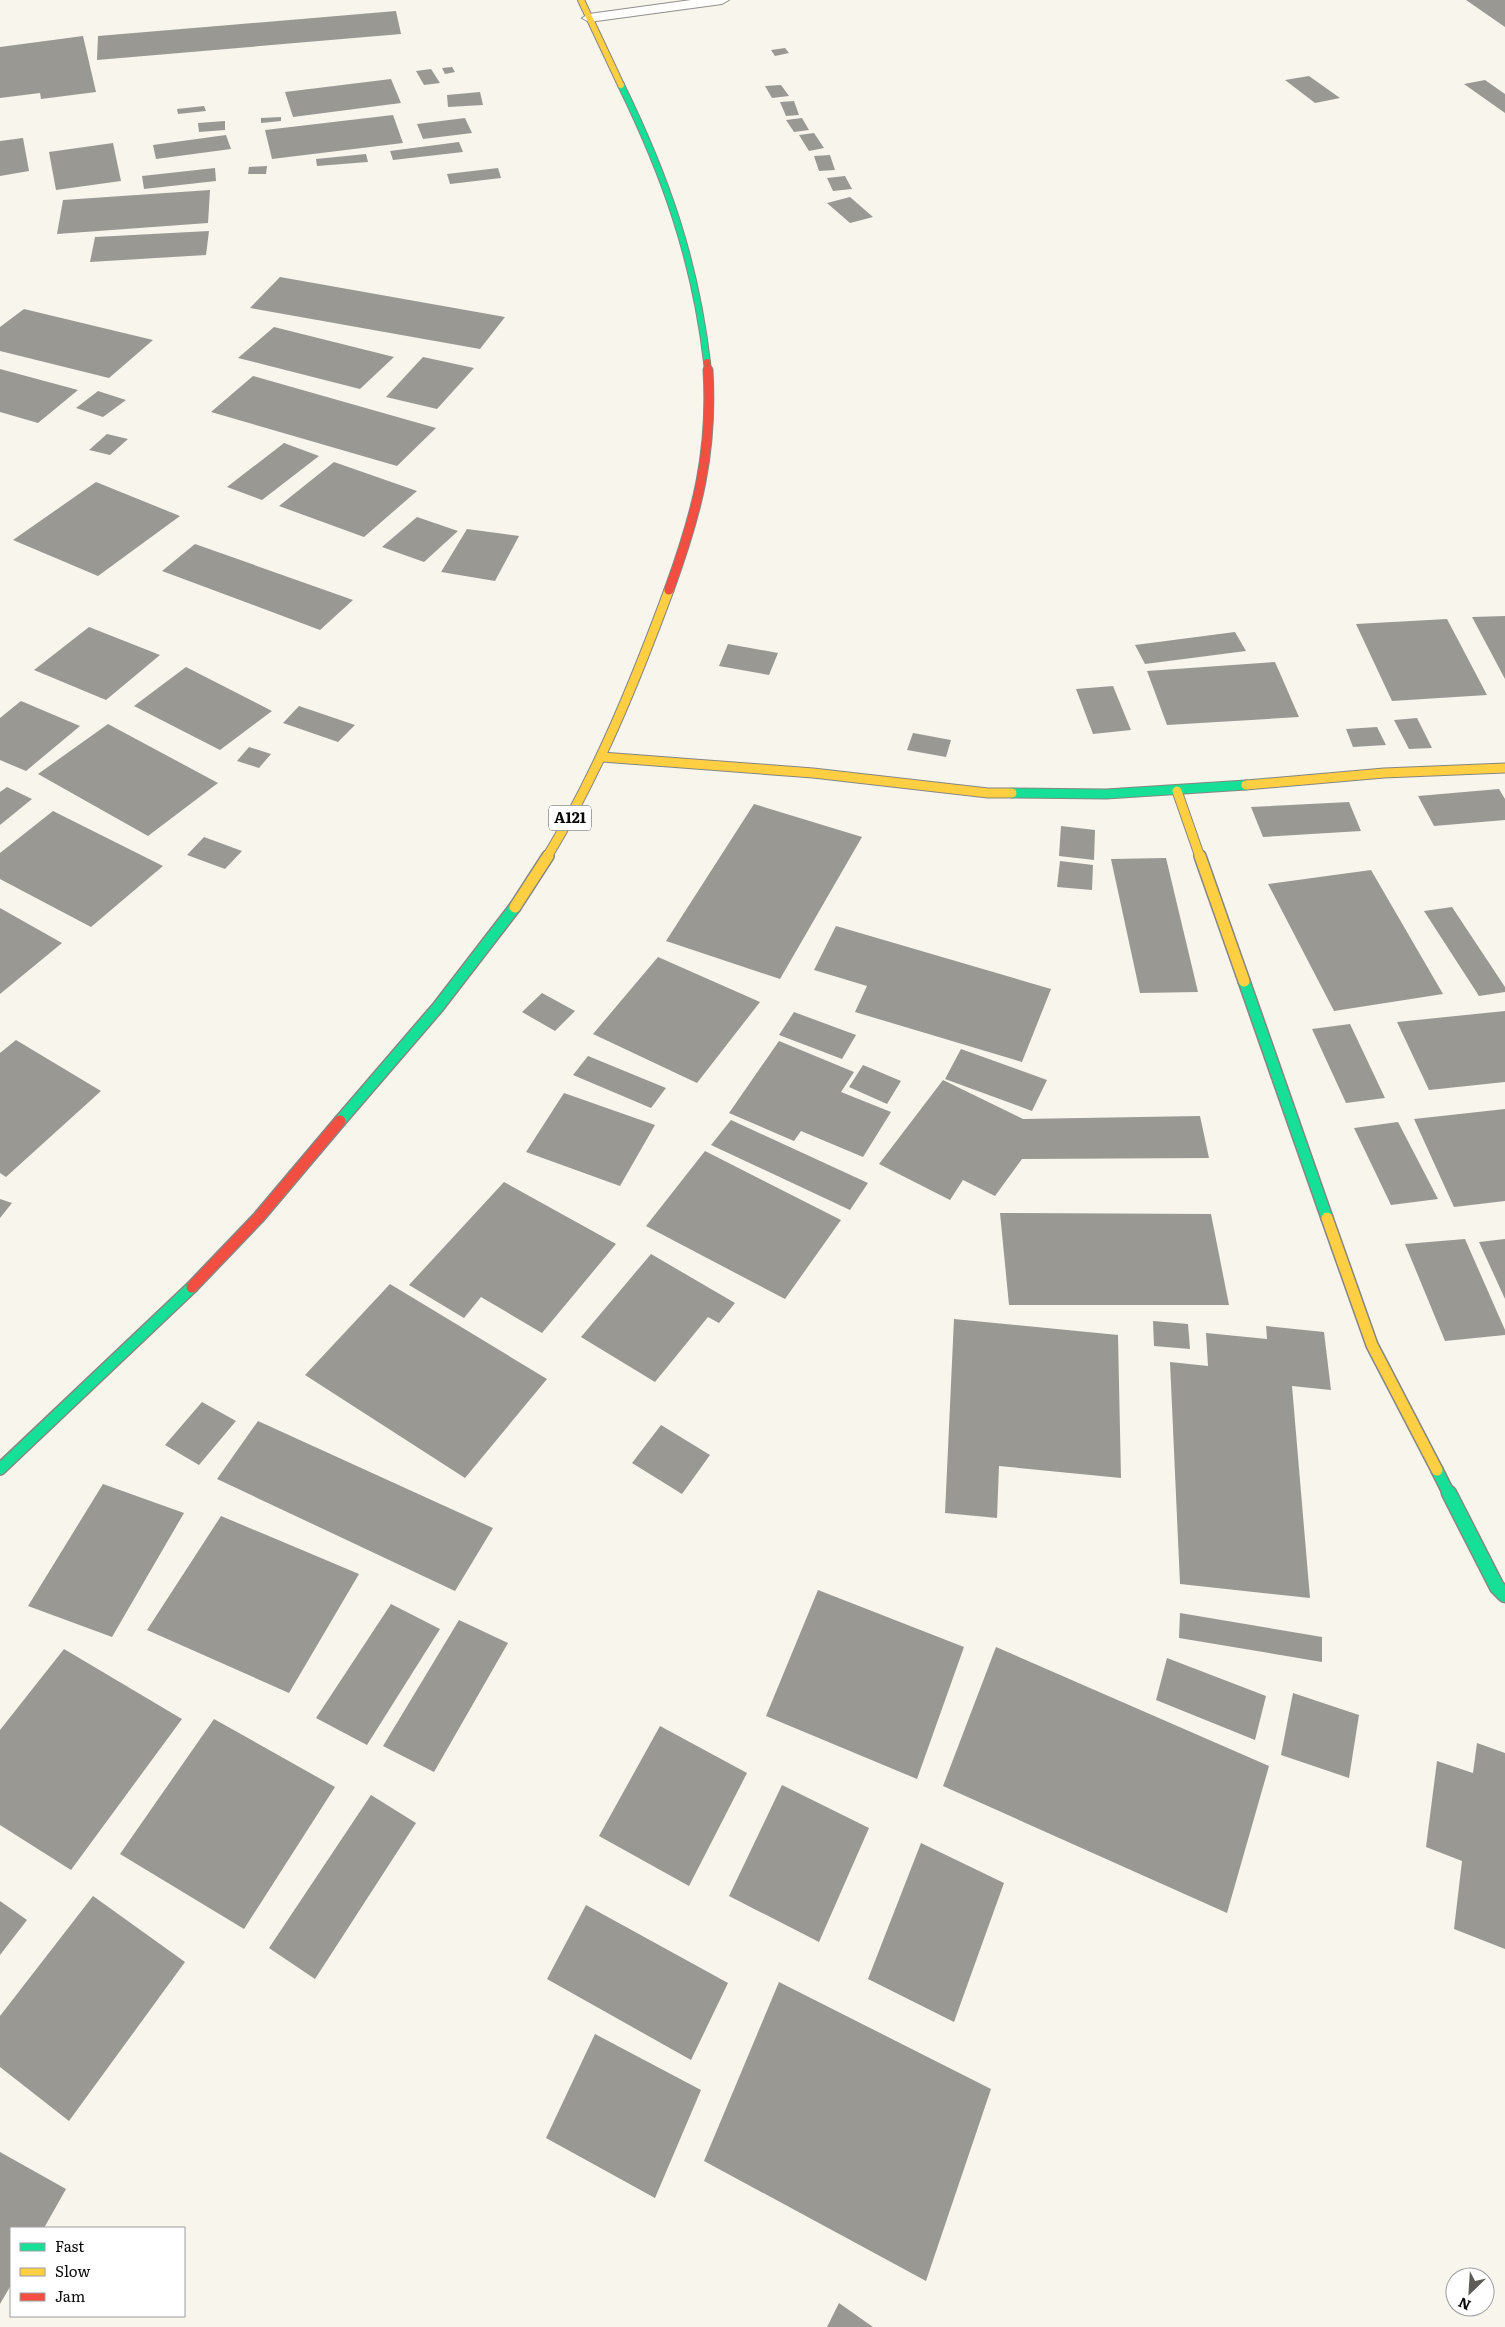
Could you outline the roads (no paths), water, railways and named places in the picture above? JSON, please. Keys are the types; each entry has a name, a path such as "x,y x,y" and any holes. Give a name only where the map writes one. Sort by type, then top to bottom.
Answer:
{"main road":[{"name":"A121","path":"0,1469 101,1375 228,1250 426,1024 501,926 565,829 602,757 641,664 676,573 696,502 708,446 708,390 703,322 695,278 674,204 639,122 581,0"},
{"path":"602,757 813,773 988,793 1106,794 1177,791 1384,774 1505,768"},
{"path":"1177,791 1372,1345 1459,1517 1497,1587 1505,1595"}],"lane":[{"path":"588,18 722,0"}]}
